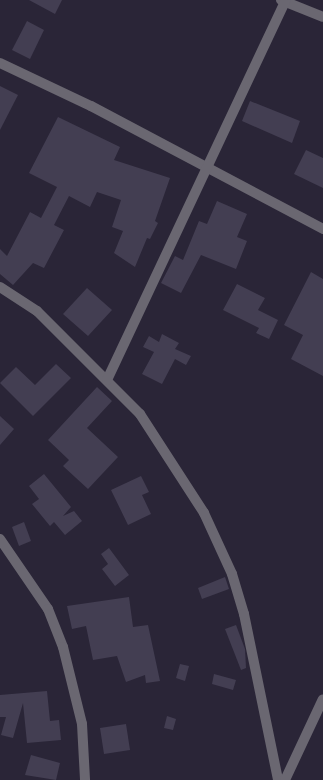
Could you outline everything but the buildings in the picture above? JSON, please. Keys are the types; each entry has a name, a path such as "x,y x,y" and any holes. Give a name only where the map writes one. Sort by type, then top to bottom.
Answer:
{"street":[{"path":"107,380 283,1 323,17"},
{"path":"0,63 207,167 323,229"},
{"path":"0,287 37,311 140,414 167,452 204,513 229,568 244,614 278,780"},
{"path":"0,539 48,609 63,647 82,724 86,780"},
{"path":"285,780 323,699"}]}
